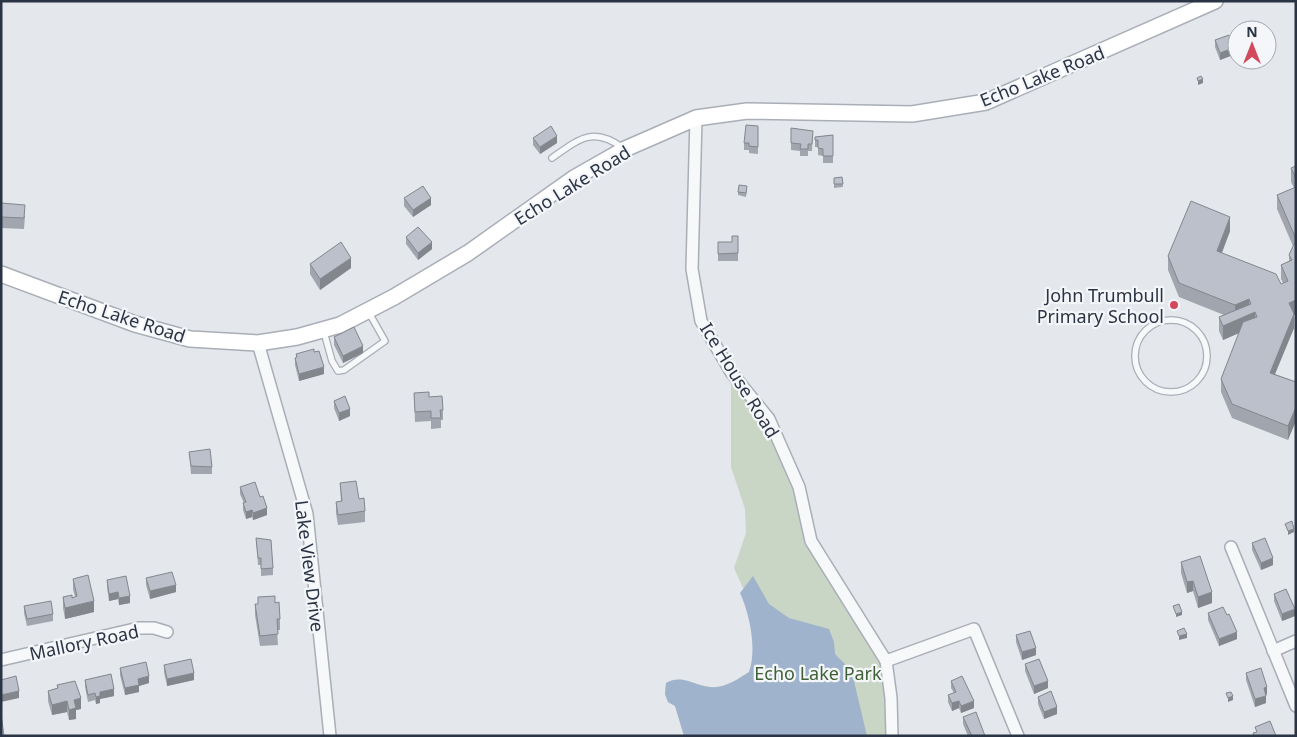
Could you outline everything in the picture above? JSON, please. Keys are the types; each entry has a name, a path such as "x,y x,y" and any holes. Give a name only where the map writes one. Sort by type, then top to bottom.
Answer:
{"main road":[{"name":"Echo Lake Road","path":"1,274 135,324 190,339 258,342 297,337 340,325 368,311 468,253 574,178 625,149 696,118 747,111 912,114 986,102 1215,1"}],"street":[{"name":"Ice House Road","path":"696,118 692,269 701,321 731,372 768,419 799,487 811,541 886,661 891,698 892,736"},
{"name":"Lake View Drive","path":"258,342 307,514 330,736"},
{"path":"1231,547 1296,706"},
{"name":"Mallory Road","path":"1,660 139,628 154,628 167,632"},
{"path":"886,661 974,629 1018,736"},
{"path":"1273,651 1296,641"}],"lane":[{"path":"552,158 578,140 595,135 612,140 625,149"},
{"path":"323,330 332,361 338,371 344,370 385,342 368,311"},
{"path":"1166,321 1178,321 1193,329 1204,342 1207,354 1206,365 1197,380 1183,390 1171,392 1159,390 1144,380 1136,365 1135,353 1138,342 1145,332 1155,325 1166,321"}],"green space":[{"name":"Echo Lake Park","path":"731,372 769,419 799,487 811,541 886,661 892,736 684,736 675,706 668,702 665,694 666,683 683,680 710,687 720,686 731,683 749,672 753,660 756,602 743,588 734,568 746,533 745,509 731,467"}],"water":[{"path":"753,576 769,604 789,618 829,629 834,642 835,654 845,664 854,681 867,736 684,736 675,706 668,702 665,694 666,683 683,680 715,687 731,683 749,672 752,653 751,632 747,611 740,593"}],"building":[{"path":"1227,36 1227,50 1220,53 1215,40"},
{"path":"1201,76 1203,79 1198,81 1197,78"},
{"path":"746,125 758,126 758,147 749,146 749,143 744,143"},
{"path":"551,126 557,136 540,147 533,138"},
{"path":"791,128 813,131 812,144 808,144 808,149 800,149 801,144 791,143"},
{"path":"833,135 833,156 823,156 823,149 818,148 818,140 815,140 815,137"},
{"path":"1296,166 1296,178 1291,168"},
{"path":"842,177 843,184 834,184 834,178"},
{"path":"739,185 747,186 746,193 738,192"},
{"path":"423,186 431,198 413,210 404,198"},
{"path":"1296,187 1296,239 1277,195"},
{"path":"1191,201 1230,217 1217,251 1276,274 1281,284 1288,281 1281,265 1292,260 1289,255 1296,243 1296,300 1289,303 1294,314 1270,373 1296,382 1296,407 1288,426 1232,404 1221,379 1243,322 1257,317 1255,312 1223,326 1219,317 1251,304 1249,299 1235,305 1179,283 1168,256"},
{"path":"1,203 25,205 24,218 1,217"},
{"path":"418,227 432,242 418,253 406,237"},
{"path":"732,236 738,236 738,253 718,254 718,242 732,242"},
{"path":"341,242 351,258 320,279 310,264"},
{"path":"354,327 363,346 343,356 334,337"},
{"path":"314,349 314,352 319,351 324,367 299,374 295,358 297,357 296,354"},
{"path":"429,392 429,397 442,396 443,410 440,410 441,418 431,418 431,411 415,412 414,393"},
{"path":"345,396 350,409 339,413 334,401"},
{"path":"210,449 212,467 191,466 189,452"},
{"path":"356,481 359,499 364,498 365,511 338,515 336,502 342,501 340,483"},
{"path":"255,482 260,497 263,496 267,508 253,513 252,510 246,512 243,503 246,502 240,487"},
{"path":"1292,521 1294,529 1288,531 1285,524"},
{"path":"256,538 271,540 273,568 261,569 261,558 258,558"},
{"path":"1265,538 1273,558 1261,563 1252,543"},
{"path":"1200,556 1212,592 1198,597 1193,581 1187,582 1181,562"},
{"path":"172,572 176,585 150,591 146,578"},
{"path":"88,575 94,601 65,608 63,597 72,595 72,598 77,596 73,579"},
{"path":"126,576 130,596 119,598 118,592 109,594 107,580"},
{"path":"1286,589 1295,609 1282,614 1274,594"},
{"path":"275,596 275,603 279,602 280,619 277,619 278,634 260,636 255,604 258,604 258,597"},
{"path":"51,601 53,614 27,619 24,606"},
{"path":"1179,604 1182,612 1176,614 1173,606"},
{"path":"1223,607 1227,615 1229,614 1237,632 1219,639 1208,613"},
{"path":"1184,628 1187,634 1179,636 1177,631"},
{"path":"1030,631 1036,648 1022,652 1016,635"},
{"path":"191,659 194,673 167,679 164,665"},
{"path":"1039,659 1048,681 1034,686 1025,664"},
{"path":"146,662 149,676 138,679 139,685 125,688 120,668"},
{"path":"1261,668 1267,687 1264,688 1266,696 1255,699 1246,673"},
{"path":"111,674 114,689 100,692 100,696 96,697 95,693 88,695 85,680"},
{"path":"16,676 19,691 1,695 1,680"},
{"path":"962,676 974,701 961,706 959,701 952,703 948,695 956,692 951,681"},
{"path":"75,681 81,698 74,700 76,708 69,710 67,701 52,705 48,691 58,688 57,685"},
{"path":"1051,691 1057,707 1044,712 1038,697"},
{"path":"1231,692 1233,696 1228,698 1226,693"},
{"path":"976,712 985,736 972,736 963,717"},
{"path":"1,714 4,736 1,736"},
{"path":"1270,721 1276,736 1254,736 1253,733 1257,732 1255,727"}],"place":[{"name":"John Trumbull Primary School","path":"1174,305"}]}
